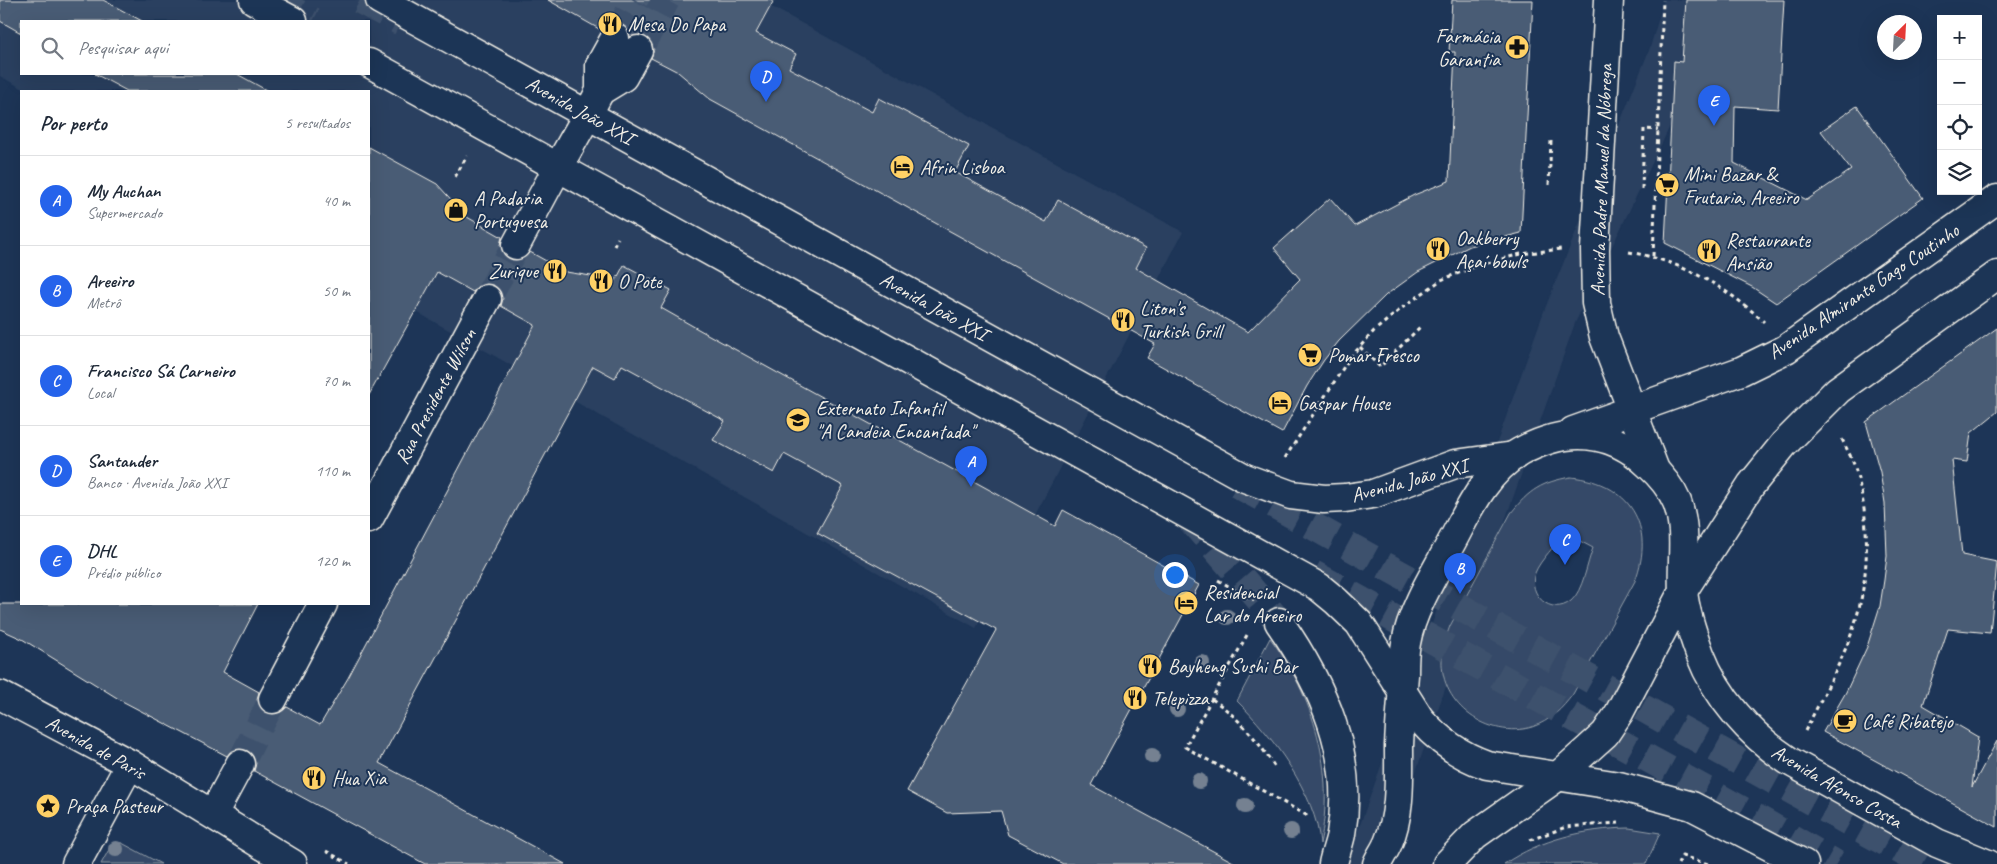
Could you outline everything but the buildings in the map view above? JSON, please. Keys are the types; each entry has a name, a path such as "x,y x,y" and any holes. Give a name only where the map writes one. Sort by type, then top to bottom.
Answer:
{"main road":[{"path":"254,0 291,20"},
{"name":"Avenida João XXI","path":"380,0 594,103 1245,478 1269,488 1291,495 1324,499 1345,498 1373,494 1455,464 1514,456"},
{"name":"Avenida Padre Manuel da Nóbrega","path":"1609,0 1594,249 1596,303 1604,336 1655,470"},
{"path":"516,245 594,103 600,65 626,44"},
{"path":"370,64 1318,587 1336,601 1358,623 1420,719 1432,733 1468,759 1487,766 1619,786 1692,806 1804,864"},
{"name":"Avenida Almirante Gago Coutinho","path":"1556,437 1741,371 1786,349 1997,199"},
{"path":"1448,864 1475,835 1557,777 1605,734 1684,591 1751,485 1784,444 1838,390 1997,275"},
{"name":"Rua Presidente Wilson","path":"370,517 487,299"},
{"path":"1377,864 1389,842 1397,800 1406,642 1416,611 1470,506 1487,481 1514,456 1533,445 1556,437 1582,434 1615,441 1641,457 1655,470"},
{"name":"Avenida Afonso Costa","path":"1655,470 1677,503 1685,542 1684,591 1689,618 1700,655 1716,688 1748,729 1766,746 1789,761 1937,843 1988,864"},
{"path":"273,699 322,605"},
{"path":"1278,622 1297,648 1323,696 1339,752 1344,792 1341,834 1333,864"},
{"name":"Avenida de Paris","path":"0,695 130,764 289,863"},
{"path":"76,864 130,764"},
{"path":"213,814 240,764"}],"path":[{"path":"1653,256 1664,0"},
{"path":"1642,189 1644,129 1658,130"},
{"path":"1549,184 1551,141"},
{"path":"455,177 469,152"},
{"path":"1283,463 1331,385 1374,331 1441,280 1471,268 1521,254 1567,248 1622,250 1653,256 1704,278 1731,294 1769,327 1786,349"},
{"path":"1360,347 1380,368 1422,325"},
{"path":"1804,732 1852,632 1860,604 1865,575 1866,522 1856,469 1840,435 1822,405"},
{"path":"1248,634 1185,747 1306,815 1308,821"},
{"path":"1212,699 1229,711 1250,732 1274,766"},
{"path":"1526,842 1566,827 1628,822"},
{"path":"1678,864 1682,856 1708,864"}],"shaded area":[{"path":"0,0 759,0 1183,232 976,628 370,286 370,90 25,90 0,76"},
{"path":"1664,0 1719,0 1700,64 1575,323 1383,864 1346,864 1544,311 1650,48"},
{"path":"1571,477 1592,481 1609,488 1623,498 1633,511 1640,526 1642,542 1641,561 1635,581 1573,694 1555,714 1532,727 1516,730 1484,723 1470,715 1458,704 1449,691 1444,676 1442,659 1443,646 1450,626 1511,513 1524,498 1537,488","holes":["1565,533 1593,548 1582,584 1571,601 1556,606 1542,601 1534,588 1535,573 1544,558"]},
{"path":"1270,638 1299,685 1318,736 1323,762 1325,790 1320,844 1311,806 1290,766 1264,730 1237,701"},
{"path":"1629,828 1660,833 1646,864 1504,864 1533,848 1564,837 1580,833"},
{"path":"115,842 122,843 161,864 101,864"}],"tunnel":[{"path":"274,0 311,20"},
{"path":"360,0 401,22"},
{"path":"615,38 636,0"},
{"path":"638,50 666,0"},
{"path":"487,299 516,245"},
{"path":"1237,484 1925,864"},
{"path":"1187,515 1279,622"},
{"path":"1313,574 1767,824 1836,864"},
{"path":"240,764 273,699"}],"place":[{"name":"Mesa Do Papa","path":"610,24"},
{"name":"Farmácia Garantia","path":"1517,47"},
{"name":"Santander","path":"766,102"},
{"name":"DHL","path":"1714,126"},
{"name":"Afrin Lisboa","path":"902,167"},
{"name":"Mini Bazar & Frutaria, Areeiro","path":"1667,185"},
{"name":"A Padaria Portuguesa","path":"456,210"},
{"name":"Oakberry Açaí bowls","path":"1438,249"},
{"name":"Restaurante Ansião","path":"1709,251"},
{"name":"Zurique","path":"555,271"},
{"name":"O Pote","path":"601,281"},
{"name":"Liton's Turkish Grill","path":"1123,320"},
{"name":"Pomar Fresco","path":"1310,355"},
{"name":"Gaspar House","path":"1280,403"},
{"name":"Externato Infantil \"A Candeia Encantada\"","path":"798,420"},
{"name":"My Auchan","path":"971,487"},
{"name":"Francisco Sá Carneiro","path":"1565,565"},
{"name":"Areeiro","path":"1460,594"},
{"name":"Residencial Lar do Areeiro","path":"1186,603"},
{"name":"Bayheng Sushi Bar","path":"1150,666"},
{"name":"Telepizza","path":"1135,698"},
{"name":"Café Ribatejo","path":"1845,721"},
{"name":"Hua Xia","path":"314,778"},
{"name":"Praça Pasteur","path":"48,806"}]}
